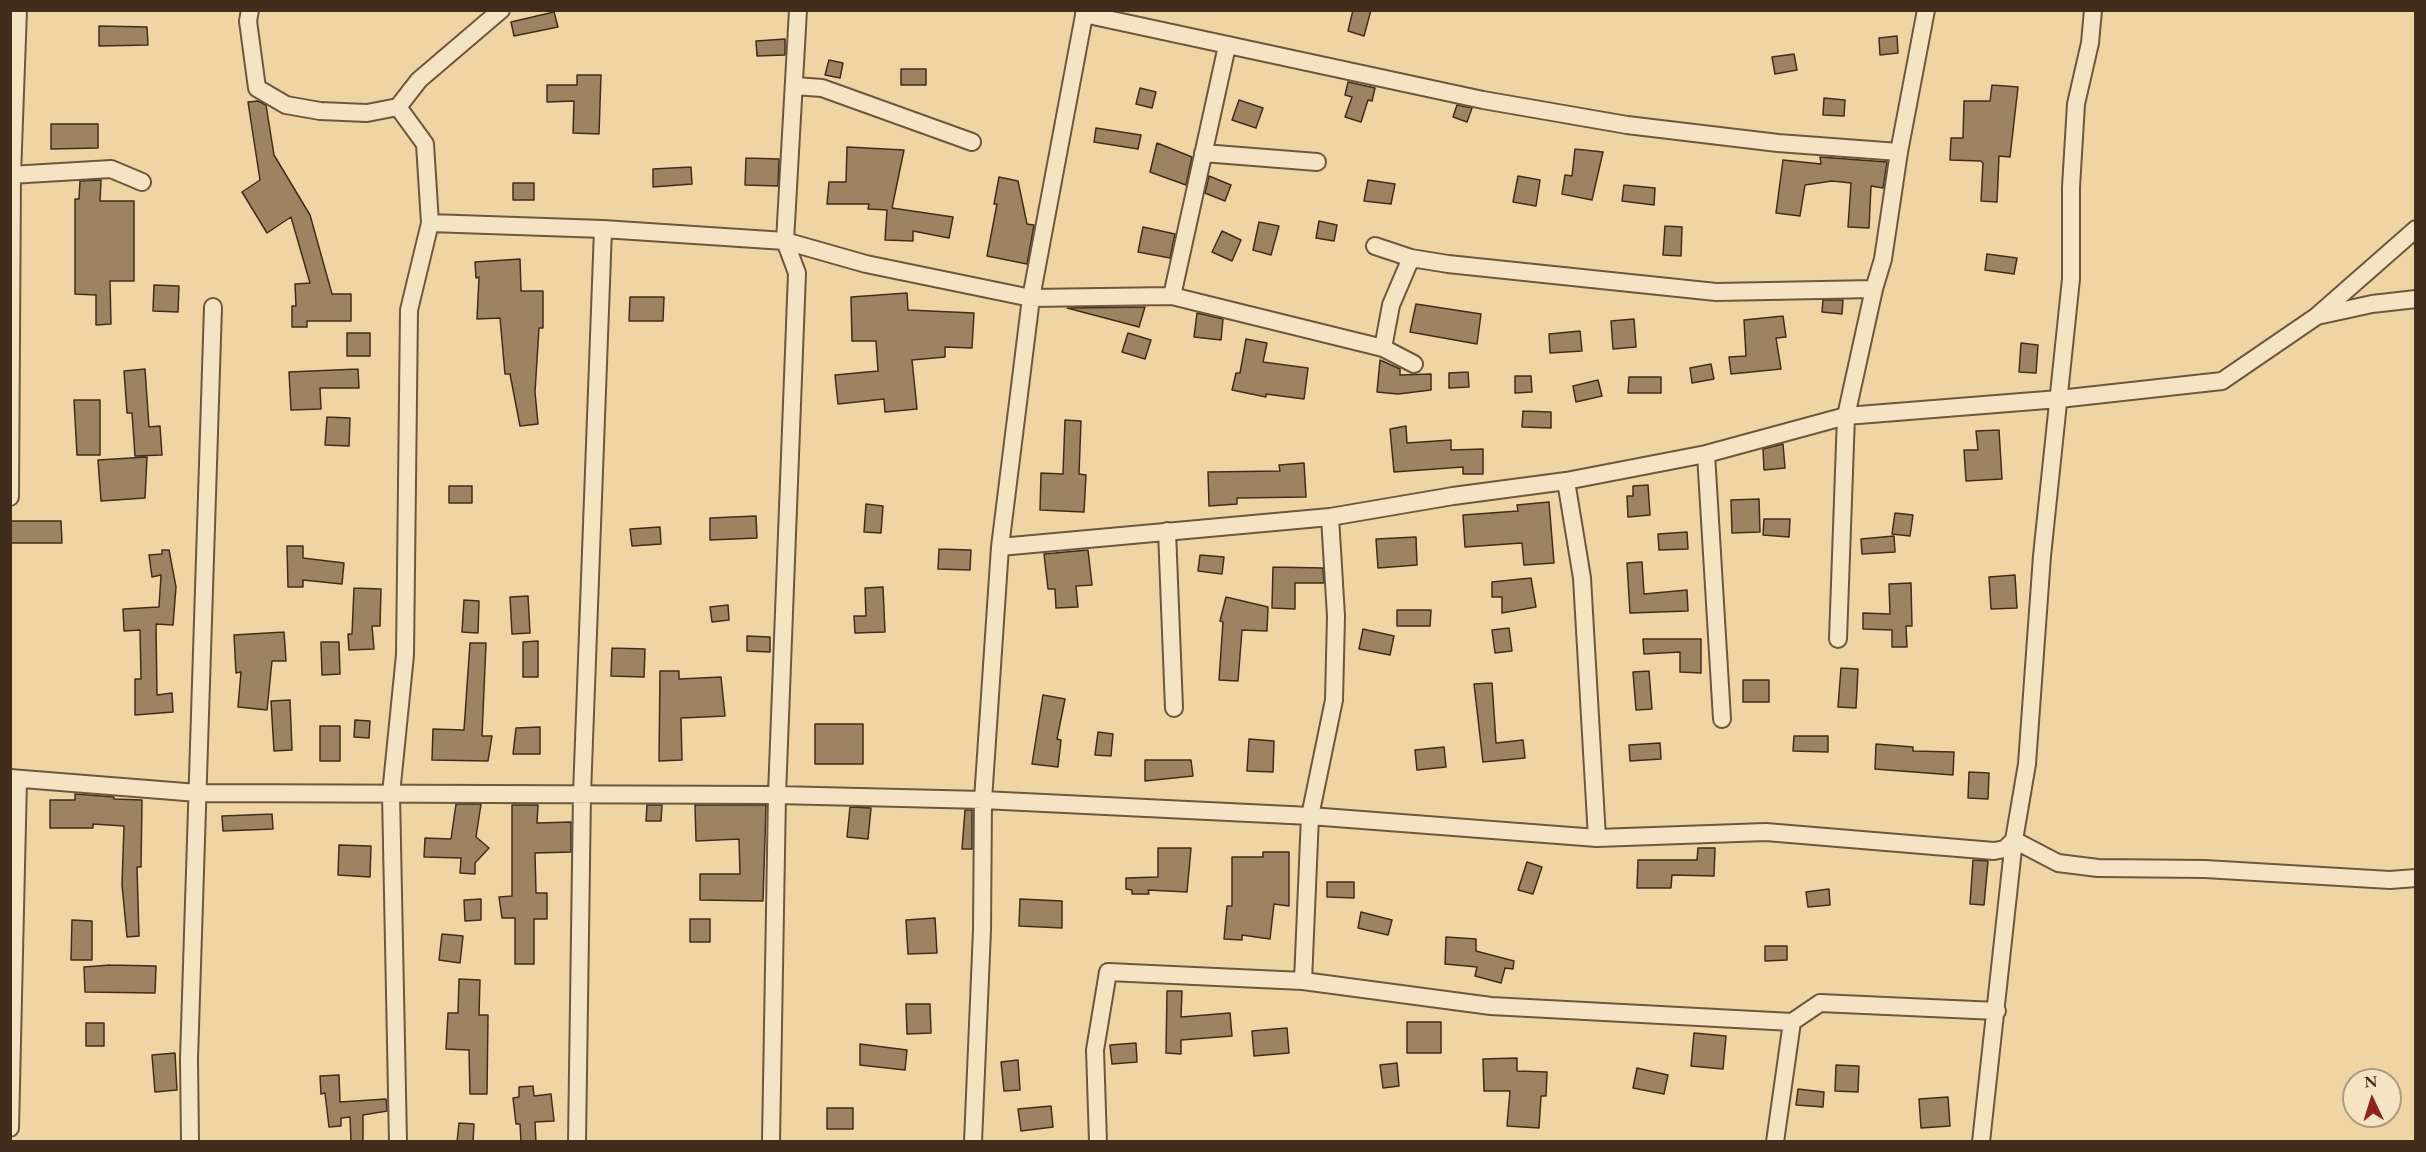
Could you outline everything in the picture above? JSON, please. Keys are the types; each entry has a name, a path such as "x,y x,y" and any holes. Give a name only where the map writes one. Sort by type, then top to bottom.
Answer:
{"street":[{"path":"10,497 11,175 18,10"},
{"path":"250,10 248,21 256,88 286,105 320,111 367,113 398,107 419,81 501,10"},
{"path":"771,1142 777,795 797,273 785,241 798,10"},
{"path":"1838,639 1845,416 1883,259 1899,152 1926,10"},
{"path":"1981,1142 2014,840 2027,764 2042,556 2071,279 2071,187 2076,104 2090,44 2094,11"},
{"path":"973,1142 982,930 983,800 1000,547 1030,298 1077,61 1084,12 1227,46 1483,100 1627,125 1778,143 1899,152"},
{"path":"1172,296 1227,46"},
{"path":"795,86 822,88 972,142"},
{"path":"398,107 425,144 430,223 409,310 405,655 391,794 398,1142"},
{"path":"1203,153 1317,162"},
{"path":"11,175 111,169 141,182"},
{"path":"430,223 603,229 785,241 866,264 1030,298 1172,296 1383,348 1414,364"},
{"path":"578,1142 582,794 603,229"},
{"path":"1000,547 1330,517 1453,496 1566,481 1706,454 1845,416 2059,399 2222,381 2317,316 2415,229"},
{"path":"1375,246 1411,258 1716,292 1874,289"},
{"path":"1383,348 1391,305 1411,258"},
{"path":"2317,316 2372,304 2415,299"},
{"path":"190,1142 189,1059 213,307"},
{"path":"1706,454 1722,719"},
{"path":"1566,481 1582,578 1597,838"},
{"path":"1303,981 1310,816 1334,700 1336,616 1330,517"},
{"path":"1167,531 1174,708"},
{"path":"10,1128 14,779 198,793 777,795 983,800 1310,816 1597,838 1766,832 1994,850 2005,849 2014,840"},
{"path":"2014,840 2058,863 2098,868 2205,869 2390,879 2415,878"},
{"path":"1098,1142 1095,1050 1108,972 1303,981 1491,1006 1792,1022 1820,1003 1997,1011"},
{"path":"1775,1142 1792,1022"}],"building":[{"path":"1353,10 1371,10 1364,36 1348,31"},
{"path":"554,12 558,27 514,36 511,22"},
{"path":"99,26 147,27 148,45 99,46"},
{"path":"1897,36 1898,53 1880,55 1879,38"},
{"path":"785,39 785,55 757,56 756,41"},
{"path":"1794,54 1797,70 1775,74 1772,57"},
{"path":"829,60 843,63 840,78 825,75"},
{"path":"901,69 926,69 926,85 901,85"},
{"path":"577,75 601,75 599,134 573,133 574,101 547,102 547,85 577,85"},
{"path":"1348,82 1375,88 1372,101 1368,100 1361,122 1345,117 1352,97 1345,95"},
{"path":"1992,85 2018,87 2010,157 1999,156 1997,202 1981,201 1983,163 1981,161 1950,160 1951,138 1963,138 1964,101 1990,101"},
{"path":"1140,88 1156,92 1152,108 1136,104"},
{"path":"1824,98 1845,100 1844,116 1823,115"},
{"path":"1239,100 1263,108 1256,128 1232,120"},
{"path":"258,101 266,105 274,155 310,215 332,294 351,294 351,321 307,321 307,327 292,327 292,306 296,306 295,284 310,283 291,217 267,233 242,192 260,180 248,102"},
{"path":"1457,105 1472,108 1467,122 1453,117"},
{"path":"51,124 98,124 98,148 51,149"},
{"path":"1096,128 1141,135 1138,149 1094,142"},
{"path":"1157,143 1192,157 1186,185 1150,172"},
{"path":"847,147 904,150 892,208 953,217 949,238 913,231 913,241 885,240 887,210 868,209 869,204 827,204 829,182 846,182"},
{"path":"1575,149 1603,152 1592,200 1562,194 1565,175 1572,176"},
{"path":"1820,157 1887,162 1883,188 1871,186 1869,228 1848,227 1851,183 1832,181 1805,185 1800,216 1776,213 1783,160 1821,164"},
{"path":"746,158 779,159 778,186 745,185"},
{"path":"691,167 692,184 653,187 653,169"},
{"path":"1209,176 1231,185 1225,201 1205,193"},
{"path":"1518,176 1540,180 1536,206 1513,202"},
{"path":"999,177 1018,181 1027,224 1034,225 1027,264 987,256 997,204 994,204"},
{"path":"101,180 100,201 134,201 134,281 110,281 111,324 96,325 96,295 75,294 75,199 79,199 80,181"},
{"path":"1368,180 1395,184 1391,204 1364,201"},
{"path":"513,183 534,183 534,200 513,200"},
{"path":"1624,185 1655,188 1654,205 1622,201"},
{"path":"1319,221 1337,225 1334,241 1316,238"},
{"path":"1259,222 1279,226 1271,255 1253,250"},
{"path":"1665,226 1682,227 1681,256 1663,255"},
{"path":"1143,227 1175,234 1170,258 1138,252"},
{"path":"1222,231 1241,240 1232,261 1212,252"},
{"path":"1987,254 2017,258 2014,274 1985,270"},
{"path":"520,259 521,291 543,291 543,328 539,328 535,392 538,424 520,426 510,374 505,374 500,318 477,319 479,277 476,278 475,262"},
{"path":"154,285 179,286 178,312 153,311"},
{"path":"907,293 908,310 974,313 972,348 945,347 945,357 912,360 917,409 885,412 884,399 838,404 835,375 878,371 876,341 852,341 851,297"},
{"path":"630,297 664,297 663,321 629,321"},
{"path":"1823,300 1843,300 1842,314 1822,312"},
{"path":"1416,304 1481,314 1477,344 1410,332"},
{"path":"1145,307 1139,327 1067,308"},
{"path":"1197,313 1223,319 1221,340 1194,337"},
{"path":"1783,316 1786,337 1776,338 1781,369 1731,374 1729,357 1746,356 1744,320"},
{"path":"1634,319 1636,347 1613,349 1611,321"},
{"path":"1580,331 1582,351 1550,353 1549,334"},
{"path":"347,333 370,333 370,356 347,356"},
{"path":"1128,333 1151,340 1145,359 1122,352"},
{"path":"1246,339 1267,343 1263,362 1308,368 1304,399 1266,394 1266,397 1232,390 1236,373 1240,373"},
{"path":"2021,343 2038,345 2036,373 2019,372"},
{"path":"1380,360 1400,369 1400,375 1431,374 1431,390 1398,394 1377,392"},
{"path":"1711,364 1714,379 1692,383 1690,368"},
{"path":"145,369 149,427 160,426 162,455 135,456 132,413 127,413 124,371"},
{"path":"358,369 359,388 320,388 321,409 291,410 289,372"},
{"path":"1468,372 1469,387 1449,388 1449,373"},
{"path":"1515,376 1531,376 1532,392 1515,393"},
{"path":"1629,377 1661,377 1661,393 1628,393"},
{"path":"1598,380 1602,396 1576,402 1573,386"},
{"path":"74,400 100,400 100,455 77,455"},
{"path":"1523,411 1551,412 1551,428 1522,427"},
{"path":"327,417 350,418 349,446 325,445"},
{"path":"1065,420 1081,421 1079,474 1086,475 1084,512 1040,510 1041,473 1063,474"},
{"path":"1406,426 1407,443 1451,440 1451,450 1483,449 1483,474 1463,474 1463,467 1394,472 1390,429"},
{"path":"1999,430 2002,479 1966,481 1964,450 1978,450 1976,431"},
{"path":"1783,444 1785,468 1764,470 1763,449"},
{"path":"147,457 145,498 101,501 98,460"},
{"path":"1304,463 1306,497 1237,498 1237,504 1209,506 1208,472 1280,471 1279,465"},
{"path":"1648,485 1650,515 1628,517 1627,496 1633,496 1633,486"},
{"path":"449,486 472,486 472,503 449,503"},
{"path":"1759,499 1760,532 1732,533 1731,500"},
{"path":"1549,502 1554,563 1524,565 1522,543 1465,547 1463,515 1518,511 1517,505"},
{"path":"866,504 883,506 881,533 864,532"},
{"path":"1895,513 1913,515 1910,536 1892,534"},
{"path":"756,516 757,538 710,540 710,518"},
{"path":"1764,519 1790,519 1789,537 1763,535"},
{"path":"10,521 61,521 62,543 10,543"},
{"path":"660,527 661,544 632,546 630,529"},
{"path":"1687,532 1688,549 1659,550 1658,534"},
{"path":"1894,536 1895,552 1862,554 1861,539"},
{"path":"1416,537 1417,565 1378,568 1376,539"},
{"path":"287,546 303,546 303,558 344,563 342,584 303,580 303,587 288,587"},
{"path":"939,549 971,550 970,570 938,569"},
{"path":"162,550 169,550 176,587 173,625 156,624 157,695 172,693 173,712 135,715 135,679 141,679 140,630 124,631 123,609 159,607 161,575 152,577 149,555 162,554"},
{"path":"1088,550 1092,585 1076,586 1078,607 1056,608 1055,589 1048,589 1044,554"},
{"path":"1200,555 1224,557 1222,574 1198,571"},
{"path":"1642,562 1644,594 1687,590 1688,611 1630,613 1627,563"},
{"path":"1273,567 1323,568 1324,583 1295,583 1295,609 1272,608"},
{"path":"2015,575 2017,608 1991,609 1989,577"},
{"path":"1531,578 1536,607 1502,613 1502,597 1492,597 1492,582"},
{"path":"1911,583 1912,626 1906,626 1907,647 1892,647 1892,630 1863,629 1863,613 1890,614 1889,584"},
{"path":"883,587 885,632 855,633 854,616 866,616 865,588"},
{"path":"354,588 381,589 380,626 372,626 374,649 349,650 348,634 352,634"},
{"path":"528,596 530,633 512,634 510,597"},
{"path":"1226,597 1268,607 1267,631 1242,630 1238,681 1219,680 1223,622 1220,621"},
{"path":"464,600 479,601 478,633 462,632"},
{"path":"728,605 729,620 712,622 710,607"},
{"path":"1397,610 1431,610 1430,626 1397,626"},
{"path":"1509,628 1512,651 1495,653 1492,630"},
{"path":"1363,629 1394,636 1390,655 1359,649"},
{"path":"284,632 286,661 272,661 267,710 238,707 241,672 236,673 234,635"},
{"path":"747,636 770,637 770,652 747,651"},
{"path":"1643,639 1701,639 1701,673 1680,672 1680,652 1644,654"},
{"path":"538,641 538,677 523,677 523,642"},
{"path":"321,642 339,642 340,674 322,675"},
{"path":"470,643 486,643 482,736 492,736 488,761 432,760 433,729 464,730"},
{"path":"612,648 645,649 644,677 611,676"},
{"path":"1841,668 1858,669 1856,708 1838,707"},
{"path":"660,671 679,671 679,679 721,677 725,716 681,718 682,760 659,761"},
{"path":"1649,671 1652,709 1636,710 1633,672"},
{"path":"1743,680 1769,680 1769,702 1743,702"},
{"path":"1492,683 1496,743 1523,740 1525,758 1483,762 1474,684"},
{"path":"1043,695 1065,699 1057,739 1061,740 1058,767 1032,764"},
{"path":"290,700 292,750 274,751 271,701"},
{"path":"355,720 370,721 369,738 354,737"},
{"path":"815,724 863,724 863,764 815,764"},
{"path":"320,726 340,726 340,761 320,761"},
{"path":"540,727 540,754 513,754 516,728"},
{"path":"1098,732 1113,734 1111,756 1095,755"},
{"path":"1794,736 1828,736 1828,752 1793,751"},
{"path":"1249,739 1274,741 1273,772 1247,771"},
{"path":"1660,743 1661,759 1630,761 1629,745"},
{"path":"1876,744 1913,747 1913,751 1954,752 1953,775 1875,769"},
{"path":"1444,747 1446,767 1417,770 1415,750"},
{"path":"1145,760 1191,760 1193,776 1145,781"},
{"path":"1969,772 1989,773 1988,799 1968,798"},
{"path":"75,794 142,800 141,867 137,867 139,936 127,937 122,885 124,826 93,824 93,828 50,828 50,800 75,800"},
{"path":"456,804 481,804 476,837 489,848 475,863 475,874 460,873 461,858 424,857 425,838 451,839"},
{"path":"512,805 538,805 537,823 571,822 571,852 535,853 536,893 547,893 547,919 534,919 534,964 515,964 515,918 502,918 499,897 512,896"},
{"path":"647,805 662,805 661,821 646,821"},
{"path":"695,805 766,805 763,901 700,900 700,874 740,874 739,839 696,841"},
{"path":"850,807 871,808 868,839 847,837"},
{"path":"965,810 972,810 972,849 962,849"},
{"path":"272,814 273,829 223,831 222,816"},
{"path":"339,845 371,846 370,877 338,875"},
{"path":"1158,848 1191,848 1187,892 1148,890 1149,894 1132,894 1132,890 1126,889 1126,878 1158,877"},
{"path":"1698,848 1715,848 1714,876 1672,875 1671,888 1637,888 1638,860 1697,860"},
{"path":"1263,852 1289,852 1289,906 1274,904 1270,939 1242,935 1242,940 1224,939 1227,906 1232,906 1232,857 1263,857"},
{"path":"1973,860 1988,861 1984,905 1970,904"},
{"path":"1527,862 1542,867 1533,894 1518,890"},
{"path":"1327,882 1354,882 1354,898 1327,897"},
{"path":"1829,889 1830,905 1808,907 1806,892"},
{"path":"481,899 481,920 465,921 464,900"},
{"path":"1020,899 1062,901 1062,928 1019,926"},
{"path":"1361,912 1392,920 1388,935 1358,928"},
{"path":"935,918 937,953 908,954 906,920"},
{"path":"690,919 710,919 710,942 690,942"},
{"path":"72,920 92,921 92,960 71,960"},
{"path":"442,934 463,936 460,963 439,960"},
{"path":"1446,937 1476,939 1476,951 1514,961 1513,969 1505,968 1501,983 1475,976 1477,967 1445,964"},
{"path":"1765,946 1787,946 1787,960 1765,961"},
{"path":"156,966 155,993 85,992 84,967"},
{"path":"459,979 480,980 479,1015 488,1015 487,1094 470,1094 469,1050 446,1049 448,1013 458,1013"},
{"path":"1167,991 1182,991 1181,1017 1230,1013 1232,1036 1181,1040 1181,1054 1166,1053"},
{"path":"906,1004 930,1004 931,1033 907,1034"},
{"path":"1407,1022 1441,1022 1441,1053 1407,1053"},
{"path":"86,1023 104,1023 104,1046 86,1046"},
{"path":"1287,1028 1289,1053 1254,1056 1252,1031"},
{"path":"1694,1033 1726,1036 1723,1069 1691,1066"},
{"path":"1136,1043 1137,1062 1112,1064 1110,1045"},
{"path":"860,1044 907,1050 905,1070 860,1065"},
{"path":"175,1053 177,1090 155,1092 152,1055"},
{"path":"1517,1058 1517,1071 1547,1072 1546,1096 1541,1096 1539,1128 1507,1126 1510,1091 1484,1091 1483,1059"},
{"path":"1018,1060 1020,1090 1004,1091 1001,1062"},
{"path":"1397,1063 1399,1086 1383,1088 1380,1065"},
{"path":"1836,1065 1859,1066 1858,1092 1835,1091"},
{"path":"1637,1068 1668,1075 1664,1094 1633,1088"},
{"path":"339,1075 340,1102 386,1099 387,1111 363,1115 363,1142 351,1142 350,1117 341,1118 341,1126 329,1127 325,1093 321,1094 320,1076"},
{"path":"533,1086 534,1096 551,1094 554,1121 535,1122 536,1142 521,1142 520,1124 516,1124 513,1098 519,1097 519,1087"},
{"path":"1798,1089 1824,1092 1823,1107 1796,1105"},
{"path":"1948,1097 1950,1126 1921,1128 1919,1099"},
{"path":"1051,1106 1053,1127 1021,1131 1018,1109"},
{"path":"827,1108 853,1108 853,1129 827,1129"},
{"path":"459,1123 474,1124 473,1142 457,1142"}]}
